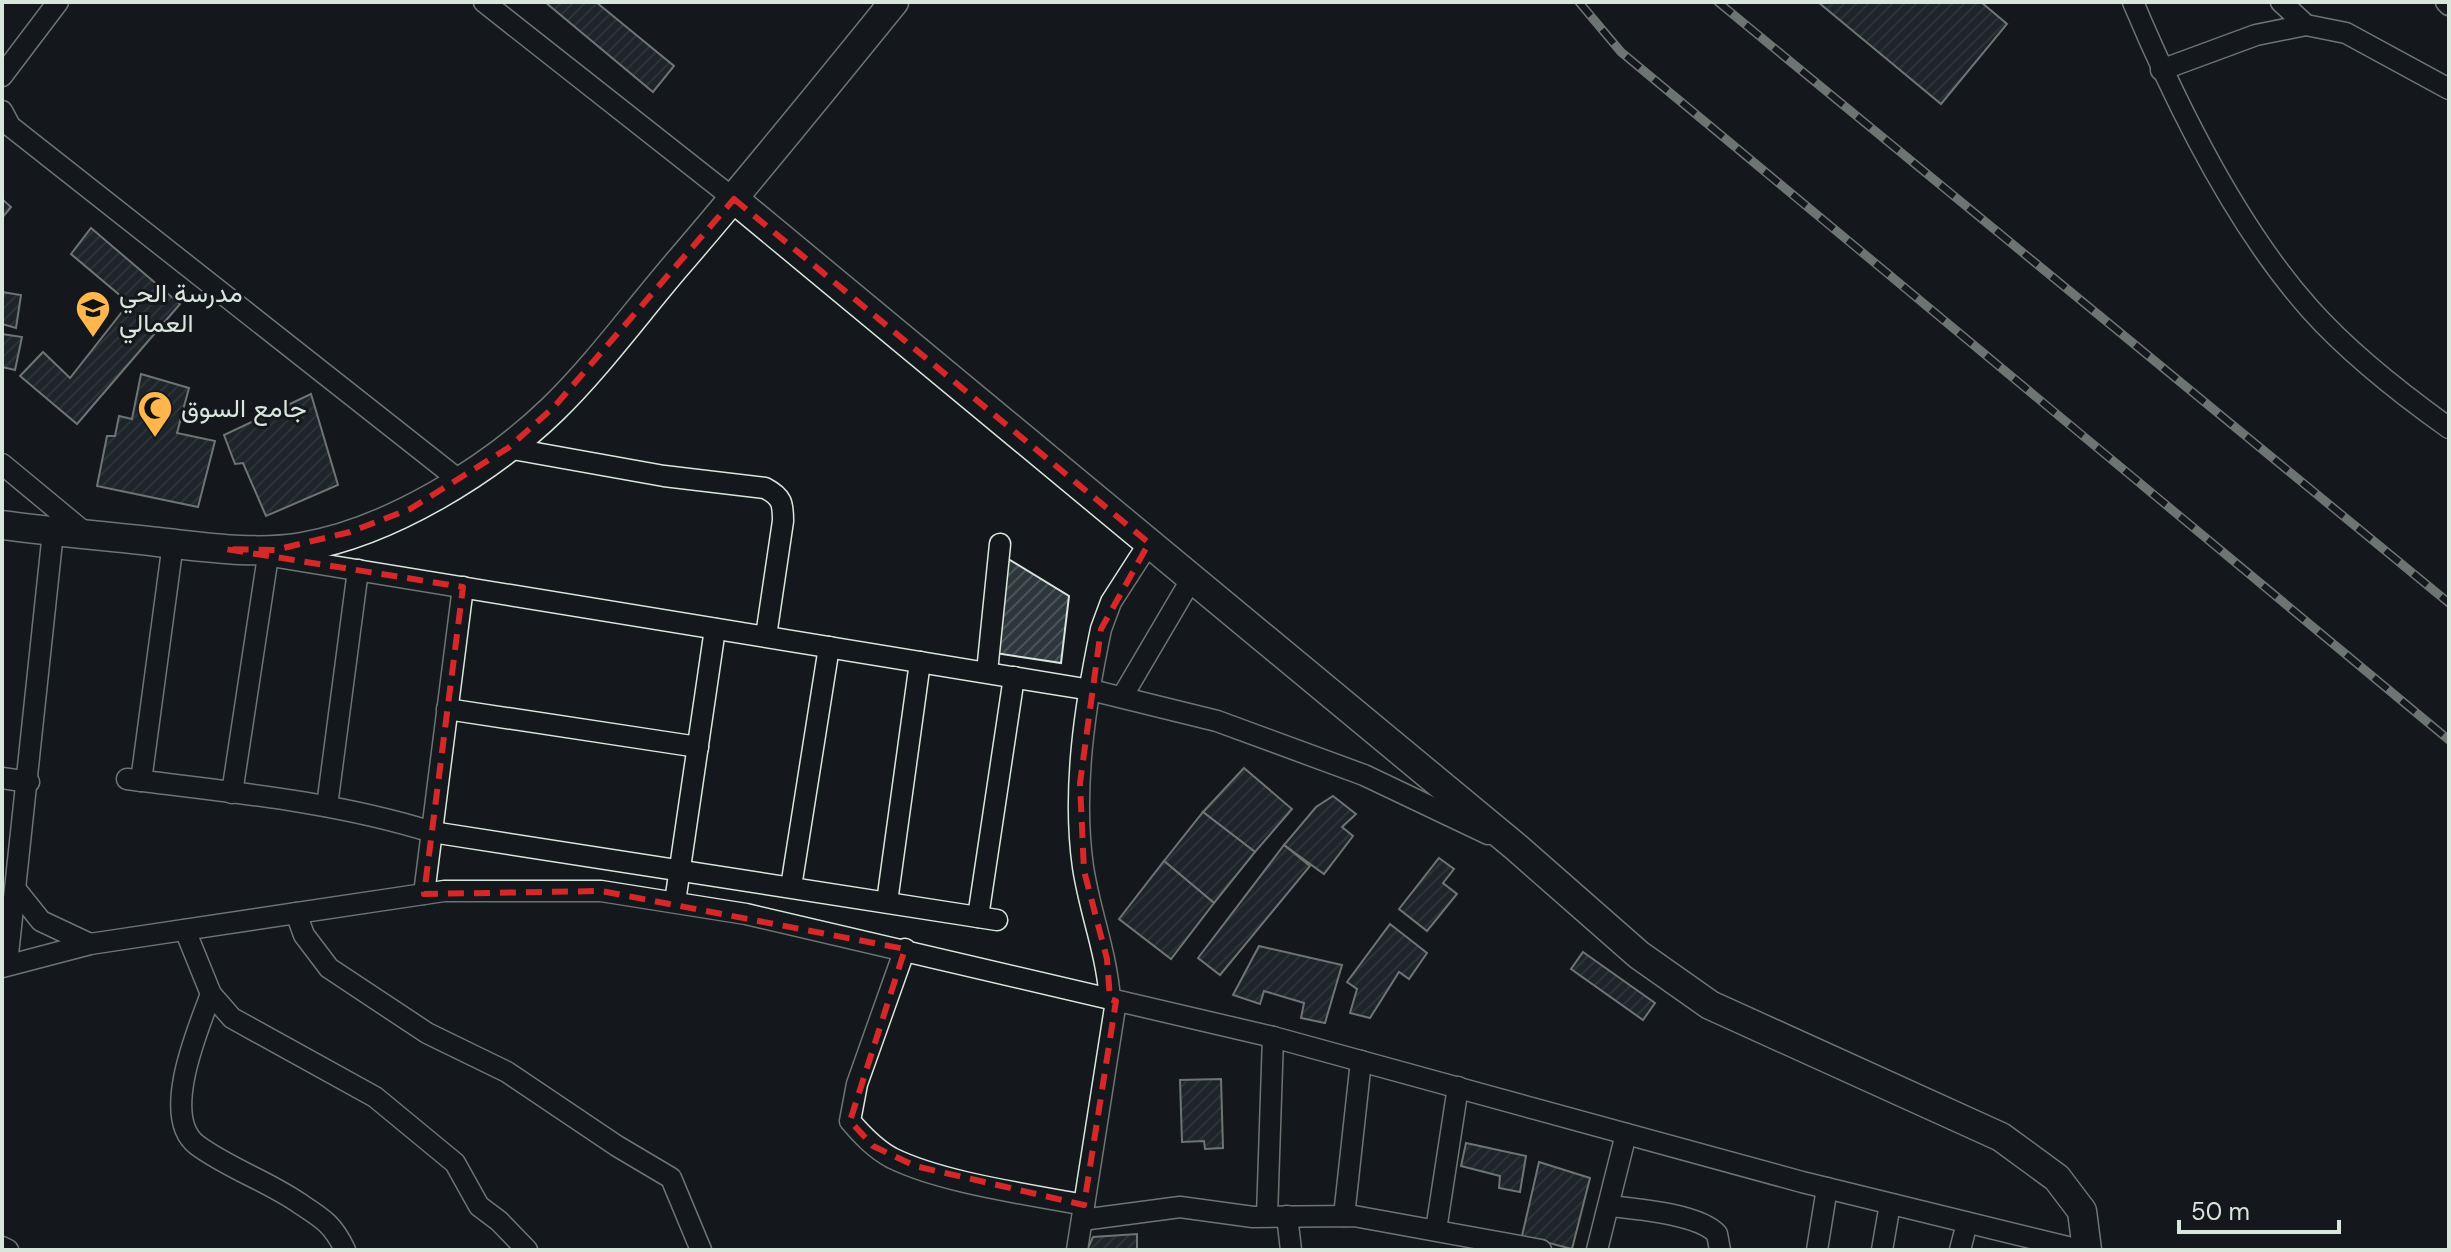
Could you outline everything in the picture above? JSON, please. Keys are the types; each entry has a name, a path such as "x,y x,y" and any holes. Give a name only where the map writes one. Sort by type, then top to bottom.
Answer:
{"street":[{"path":"2,76 58,2"},
{"path":"484,2 734,199 1516,847 1639,955 1710,1005 2001,1137 2057,1178 2082,1211 2087,1250"},
{"path":"225,549 275,550 306,546 410,509 508,448 554,407 734,199 894,2"},
{"path":"2133,2 2161,70 2249,229 2310,309 2365,362 2449,428"},
{"path":"2281,2 2306,25"},
{"path":"2161,70 2256,35 2306,25 2346,33 2449,89"},
{"path":"5,124 459,480"},
{"path":"508,448 635,472 765,488 777,494 783,502 783,521 766,636"},
{"path":"2,464 89,536"},
{"path":"2,525 225,549 1091,690 1217,721 1364,775 1516,847"},
{"path":"53,532 17,891 6,925 4,965 90,944 424,894 601,891 675,902 905,949 1273,1037 1827,1188 2080,1250"},
{"path":"173,543 134,780 327,806 372,814 432,832 988,918 1014,677"},
{"path":"1077,1250 1113,1000 1107,959 1084,871 1078,809 1101,629 1111,602 1149,543"},
{"path":"987,672 1000,544"},
{"path":"232,793 268,556"},
{"path":"327,806 358,570"},
{"path":"1122,697 1192,578"},
{"path":"424,894 463,587"},
{"path":"675,902 715,629"},
{"path":"791,887 829,647"},
{"path":"887,902 920,662"},
{"path":"447,709 698,747"},
{"path":"2,778 29,782"},
{"path":"17,891 41,921 90,944"},
{"path":"296,913 304,935 329,968 427,1033 507,1072 617,1146 671,1178 701,1250"},
{"path":"185,930 211,994 232,1018 375,1097 455,1163 479,1206 499,1221 527,1250"},
{"path":"905,949 857,1084 850,1121 873,1146 915,1166 1083,1212 1180,1207 1277,1216 1344,1216 1447,1238 1541,1250"},
{"path":"211,994 185,1076 181,1100 183,1125 195,1144 280,1190 330,1223 345,1250"},
{"path":"1273,1037 1277,1216 1291,1250"},
{"path":"1344,1216 1361,1061"},
{"path":"1447,1238 1458,1087"},
{"path":"1597,1250 1626,1134"},
{"path":"1817,1250 1827,1188"},
{"path":"1882,1250 1890,1204"},
{"path":"1610,1206 1655,1211 1708,1227 1717,1234 1720,1250"},
{"path":"1960,1250 1967,1223"},
{"path":"2,1247 8,1250"}],"highlighted area":[{"path":"734,199 1149,543 1101,629 1080,783 1084,871 1107,959 1110,999 1116,1001 1084,1205 915,1166 873,1146 850,1121 905,949 601,891 424,894 463,587 225,549 275,550 350,532 410,509 508,448 554,407"}],"building":[{"path":"545,2 596,2 674,66 653,92"},
{"path":"1818,2 1981,2 2007,24 1941,104"},
{"path":"2,199 11,207 2,218"},
{"path":"91,228 180,304 77,424 20,376 43,352 70,378 129,303 71,254"},
{"path":"2,292 21,295 16,328 2,324"},
{"path":"2,334 22,337 15,370 2,367"},
{"name":"جامع السوق","path":"141,374 189,388 177,433 215,441 198,507 97,486 107,436 115,436 119,416 132,419"},
{"path":"311,394 338,485 266,516 243,463 235,464 224,435"},
{"path":"1005,557 1069,596 1061,663 995,653"},
{"path":"1244,768 1292,809 1255,852 1203,812"},
{"path":"1333,796 1356,814 1342,827 1353,836 1324,874 1284,845 1316,807"},
{"path":"1203,812 1255,852 1214,903 1164,861"},
{"path":"1284,845 1310,866 1220,975 1198,958"},
{"path":"1439,858 1454,869 1443,883 1457,894 1427,931 1399,909"},
{"path":"1164,861 1214,903 1171,959 1119,919"},
{"path":"1390,924 1427,953 1409,979 1399,972 1370,1018 1350,1013 1357,989 1347,982"},
{"path":"1259,946 1342,965 1325,1023 1301,1018 1304,1003 1264,991 1260,1004 1233,995"},
{"path":"1583,952 1655,1003 1643,1020 1571,969"},
{"path":"1221,1079 1223,1148 1205,1149 1204,1141 1182,1142 1180,1080"},
{"path":"1466,1143 1526,1156 1520,1192 1499,1188 1500,1176 1461,1166"},
{"path":"1539,1162 1590,1178 1572,1249 1522,1236"},
{"path":"1137,1234 1137,1250 1087,1250 1093,1237"}],"railway":[{"path":"1579,2 1621,52 2449,740"},
{"path":"1718,2 2449,603"}],"place":[{"name":"مدرسة الحي العمالي","path":"93,339"},
{"name":"جامع السوق","path":"155,439"}]}
